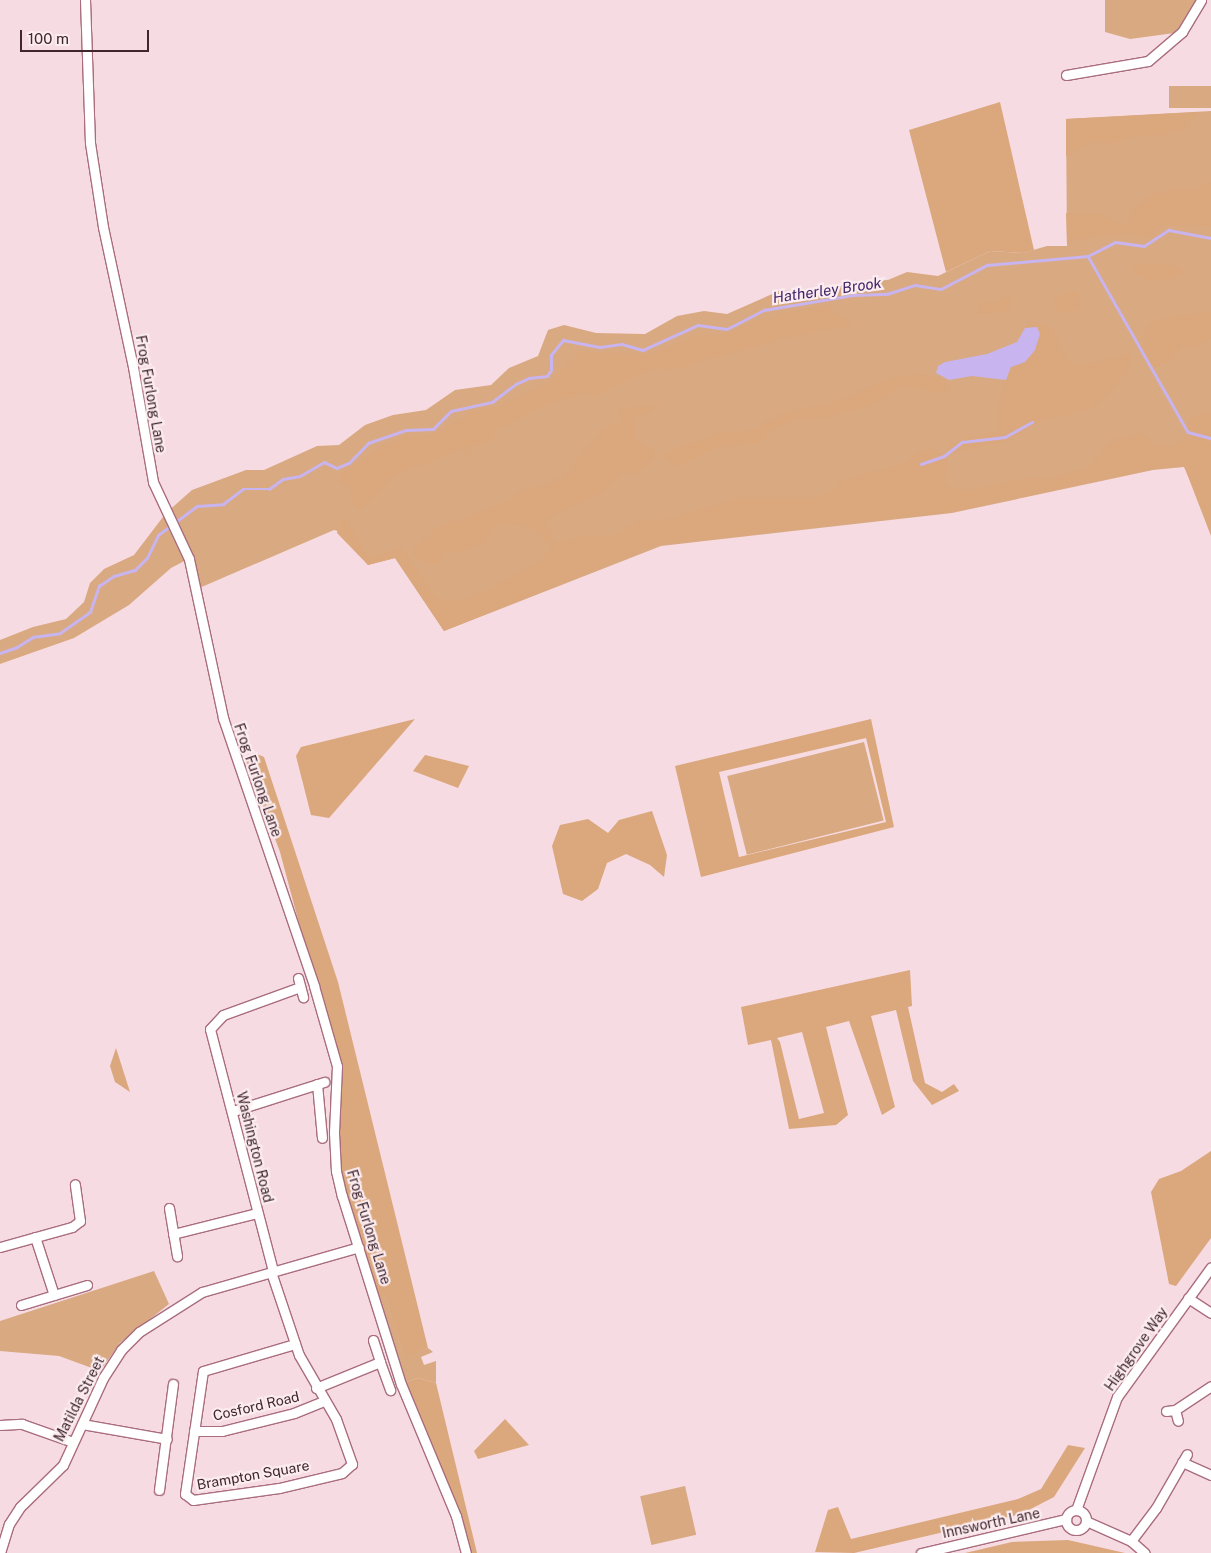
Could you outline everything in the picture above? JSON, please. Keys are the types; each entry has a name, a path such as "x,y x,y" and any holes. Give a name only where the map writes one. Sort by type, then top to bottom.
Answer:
{"street":[{"name":"Frog Furlong Lane","path":"85,0 90,143 102,227 133,367 153,482 166,513 178,534 197,589 223,718 234,758 314,986 337,1066 336,1171 398,1376 452,1508 466,1553"},
{"path":"1066,75 1148,61 1182,32 1201,0"},
{"name":"Washington Road","path":"272,1272 233,1110 210,1029 223,1015 299,983 302,997"},
{"path":"233,1110 320,1083 322,1138"},
{"path":"0,1248 80,1222 75,1184"},
{"path":"169,1208 177,1256"},
{"path":"173,1234 257,1212"},
{"path":"35,1237 54,1295"},
{"name":"Matilda Street","path":"0,1552 13,1517 56,1474 114,1360 139,1332 202,1292 359,1247"},
{"name":"Highgrove Way","path":"1076,1510 1117,1397 1211,1267"},
{"name":"Brampton Square","path":"272,1272 295,1344 316,1388 336,1419 350,1468 342,1473 279,1488 193,1500 185,1494 203,1370 295,1344"},
{"path":"21,1305 87,1285"},
{"path":"1188,1298 1211,1313"},
{"path":"373,1340 390,1390"},
{"path":"316,1388 380,1362"},
{"path":"159,1490 173,1384"},
{"path":"1166,1412 1175,1410 1211,1386"},
{"name":"Cosford Road","path":"194,1431 222,1431 294,1413 324,1401"},
{"path":"1175,1410 1178,1421"},
{"path":"0,1425 22,1424 73,1442"},
{"path":"82,1424 167,1439"},
{"path":"1131,1541 1156,1508 1184,1458 1211,1475"},
{"path":"1086,1521 1077,1530 1070,1527 1066,1519 1069,1513 1076,1510 1082,1512 1086,1521 1131,1541 1145,1553"},
{"name":"Innsworth Lane","path":"921,1553 1066,1519"}],"shaded area":[{"path":"1105,0 1201,0 1182,32 1130,39 1105,32"},
{"path":"1169,86 1211,86 1211,108 1169,108"},
{"path":"1000,102 1034,250 1023,253 990,251 946,272 909,130"},
{"path":"1211,111 1211,526 1184,467 1153,470 952,513 661,546 444,631 395,558 368,565 341,532 334,530 197,589 188,559 171,568 129,605 74,638 0,664 0,640 33,627 66,619 84,602 90,583 104,569 134,555 166,513 192,490 246,470 264,470 317,446 339,445 365,425 393,415 426,410 455,390 491,385 509,368 538,356 548,330 564,325 596,333 645,334 677,316 704,311 727,314 779,291 820,290 852,282 888,280 907,272 938,276 990,251 1023,253 1047,246 1067,246 1066,119"},
{"path":"1200,112 1185,129 1152,137 1136,136 1110,144 1094,142 1066,156 1066,119"},
{"path":"1211,182 1211,226 1163,225 1148,238 1126,234 1079,239 1067,246 1066,213 1100,214 1124,225 1129,222 1129,211 1149,196 1177,187 1197,188"},
{"path":"1141,264 1182,267 1182,277 1171,280 1149,281 1132,273 1132,268"},
{"path":"1071,291 1078,292 1080,306 1076,311 1057,312 1054,298"},
{"path":"1005,297 1013,299 1013,303 1006,312 976,314 981,301 994,302"},
{"path":"831,304 833,313 850,318 851,322 847,326 795,336 667,371 659,366 596,396 586,394 553,403 526,414 512,424 500,427 494,433 495,440 471,447 471,457 461,450 397,474 363,508 356,509 349,487 340,483 339,473 352,467 379,446 405,436 432,435 471,412 499,406 550,381 580,352 649,354 698,335 719,335 778,314"},
{"path":"1211,312 1211,339 1193,348 1181,348 1169,362 1152,369 1143,357 1142,337 1150,322 1175,315"},
{"path":"1038,322 1053,330 1069,363 1088,363 1130,353 1132,361 1127,372 1096,407 1037,423 1006,441 952,453 948,446 957,441 999,430 997,416 1003,381 1014,364 1025,362 1039,341 1037,327 1025,328 1027,323"},
{"path":"1037,327 1040,334 1035,350 1025,362 1011,367 1006,380 972,376 949,380 936,373 938,366 945,362 987,354 1017,342 1025,328"},
{"path":"921,374 940,377 951,388 949,392 937,393 913,387 900,388 870,406 825,418 794,421 777,428 756,444 715,448 681,465 675,466 662,457 666,452 713,434 751,430 784,412 835,402 887,378"},
{"path":"664,403 635,420 636,440 659,455 637,474 623,473 603,494 556,514 547,524 555,542 585,536 612,537 639,520 660,521 739,497 817,497 835,488 841,480 905,463 916,452 928,449 938,450 948,459 945,480 953,489 972,489 1026,478 1043,479 1090,467 1104,446 1115,438 1143,433 1152,443 1163,446 1176,444 1185,439 1190,417 1211,411 1211,536 1184,466 1157,468 951,512 657,545 444,631 395,558 368,565 337,533 339,522 346,517 364,552 373,557 401,547 438,599 456,601 485,591 542,560 550,547 535,530 521,525 498,524 484,543 459,553 446,550 439,563 433,565 412,557 414,549 438,527 507,501 525,488 541,486 564,475 602,430 621,421 617,409"},
{"path":"415,719 329,818 311,815 296,756 301,747"},
{"path":"871,719 894,827 701,877 675,766","holes":["866,738 886,822 739,857 719,772"]},
{"path":"864,742 884,821 747,855 727,776"},
{"path":"255,753 264,757 338,982 428,1348 404,1357 385,1296 375,1295 336,1171 337,1066 280,852 245,758"},
{"path":"425,755 469,766 458,788 413,771"},
{"path":"652,811 667,855 664,877 650,865 626,854 607,863 598,889 582,901 563,894 552,846 560,825 588,819 608,833 619,820"},
{"path":"910,970 912,1006 908,1007 925,1083 942,1092 954,1084 959,1091 932,1105 913,1081 896,1010 871,1016 895,1107 882,1115 849,1021 826,1027 848,1115 836,1125 789,1129 771,1040 748,1045 741,1007","holes":["802,1032 824,1113 799,1119 780,1042 777,1038"]},
{"path":"116,1048 130,1092 115,1082 110,1066"},
{"path":"1211,1151 1211,1238 1176,1286 1169,1284 1151,1192 1159,1179 1181,1171"},
{"path":"154,1271 169,1304 120,1343 100,1371 59,1356 0,1351 0,1321"},
{"path":"375,1295 385,1295 404,1356 428,1348 433,1352 421,1357 424,1365 436,1361 436,1383 418,1378 401,1384"},
{"path":"418,1378 436,1383 477,1553 466,1553 401,1384"},
{"path":"505,1419 529,1445 478,1459 474,1451"},
{"path":"1068,1445 1085,1448 1054,1497 1021,1514 854,1553 815,1552 828,1510 838,1507 851,1539 1018,1499 1041,1489"},
{"path":"685,1486 696,1535 651,1545 640,1496"},
{"path":"1068,1540 1125,1553 965,1553 1012,1542"}],"waterway":[{"name":"Hatherley Brook","path":"0,653 17,647 33,637 60,633 90,612 99,586 114,576 135,570 147,558 158,535 197,506 223,504 243,489 269,489 283,479 300,476 324,462 337,468 349,463 368,443 406,430 433,429 451,411 492,402 516,384 529,378 547,376 551,370 551,355 563,340 600,347 622,344 643,350 698,325 727,329 764,310 854,295 887,294 915,285 941,289 987,265 1088,256 1115,242 1144,246 1169,230 1211,238"},
{"path":"1088,256 1188,432 1211,438"},
{"path":"921,464 944,456 962,442 1005,437 1032,422"}]}
